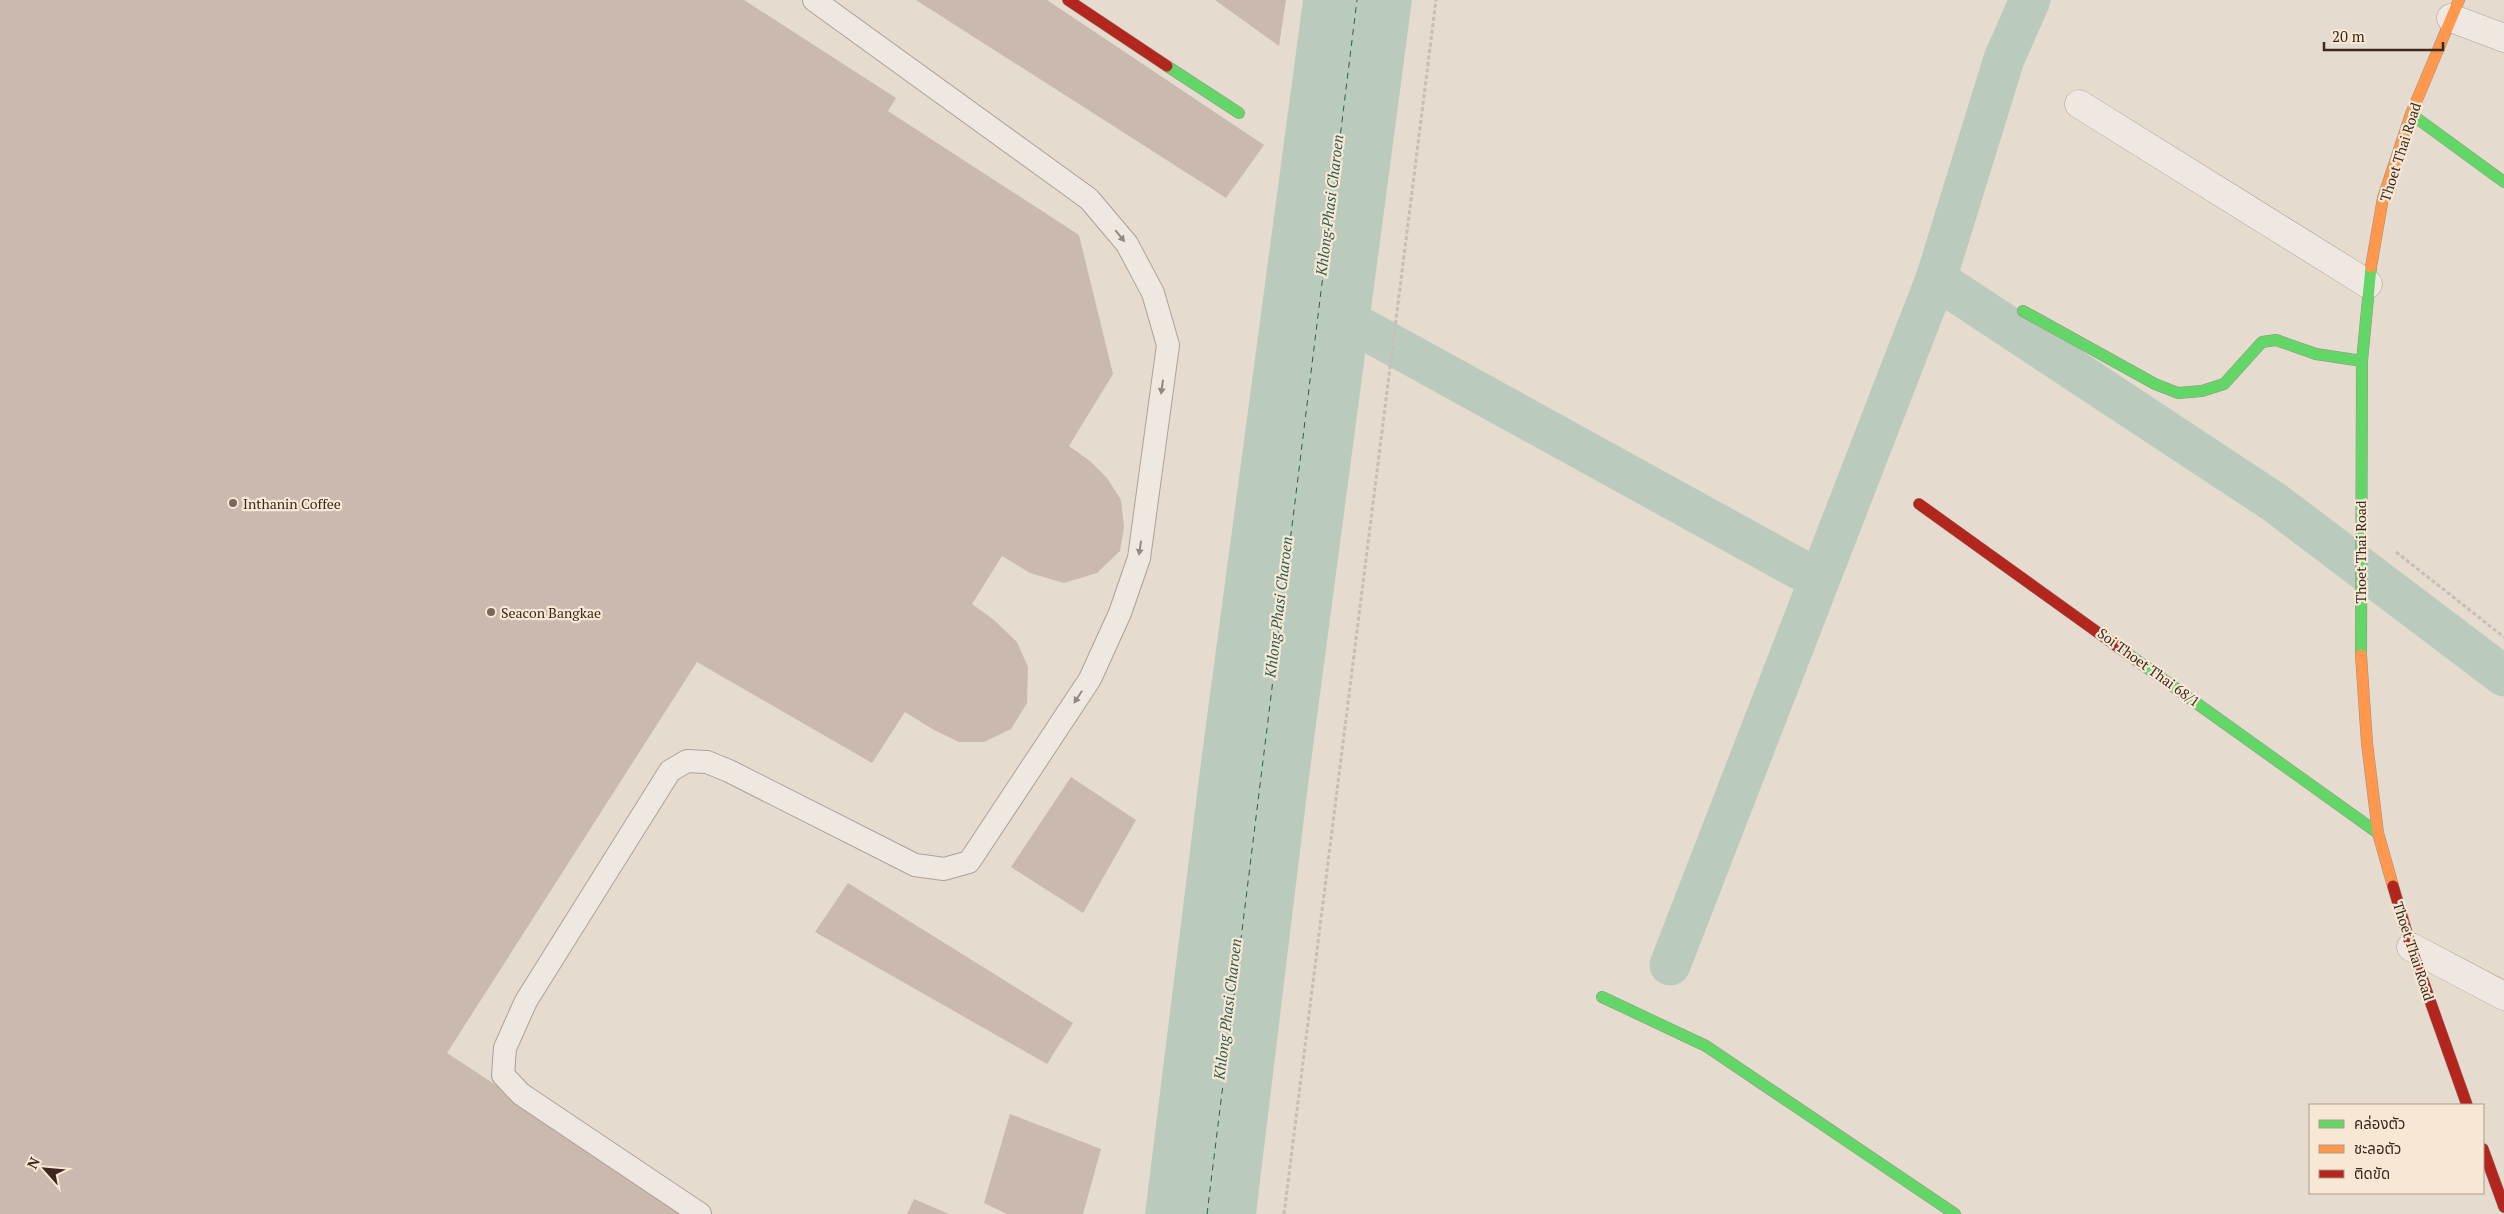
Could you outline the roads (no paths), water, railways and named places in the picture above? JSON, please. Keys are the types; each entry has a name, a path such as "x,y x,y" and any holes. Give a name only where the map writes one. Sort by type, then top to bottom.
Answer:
{"street":[{"path":"1068,0 1239,113"},
{"path":"2455,9 2504,38"},
{"name":"Thoet Thai Road","path":"2455,9 2411,114 2383,198 2368,284 2362,360 2360,644 2367,743 2378,833 2412,947 2467,1104"},
{"path":"2079,104 2368,284"},
{"path":"2411,114 2504,182"},
{"path":"2023,311 2155,384 2178,393 2202,391 2224,384 2262,342 2276,340 2316,354 2362,360"},
{"name":"Soi Thoet Thai 68/1","path":"1919,504 2378,833"},
{"path":"2412,947 2504,996"},
{"path":"1602,997 1706,1046 1955,1214"},
{"path":"2484,1152 2504,1207"}],"lane":[{"path":"700,1214 521,1094 504,1075 506,1048 526,1002 670,771 687,761 707,762 729,771 915,865 944,869 969,862 1090,680 1120,613 1139,558 1168,345 1153,293 1127,244 1089,199 814,0"}],"water":[{"name":"Khlong Phasi Charoen","path":"1303,0 1412,0 1308,785 1256,1214 1145,1214 1201,762"}],"waterway":[{"path":"1670,965 1936,279 2004,59 2030,0"},
{"path":"1936,279 2274,502 2504,676"},
{"path":"1320,305 1819,580"}],"place":[{"name":"Inthanin Coffee","path":"233,503"},
{"name":"Seacon Bangkae","path":"491,612"}]}
